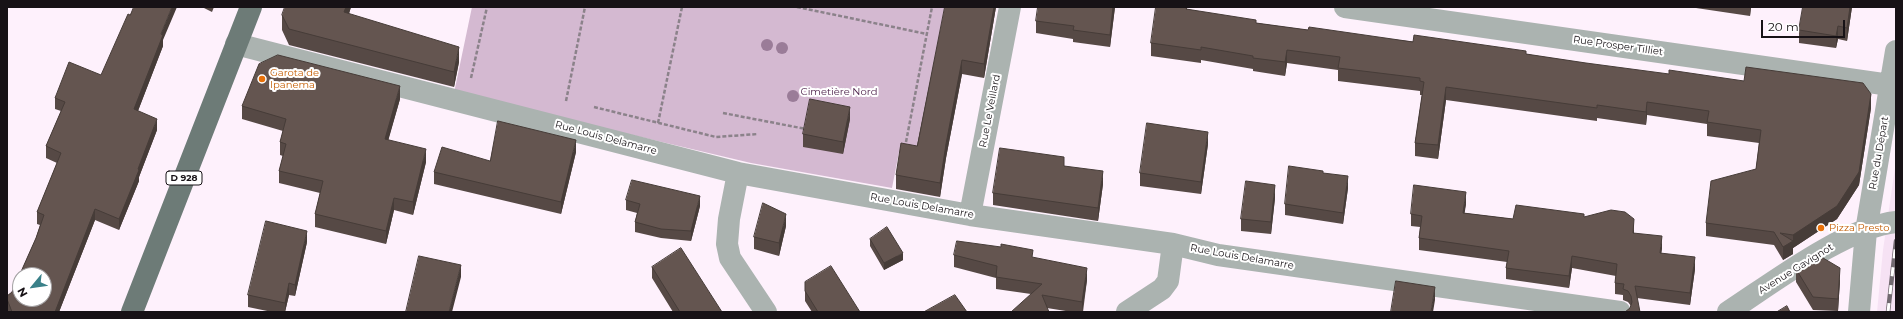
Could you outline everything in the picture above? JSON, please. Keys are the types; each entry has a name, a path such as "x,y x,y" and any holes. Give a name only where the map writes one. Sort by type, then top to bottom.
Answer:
{"main road":[{"name":"D 928","path":"132,312 251,7"}],"street":[{"name":"Rue Le Veillard","path":"970,215 1010,7"},
{"name":"Rue Prosper Tilliet","path":"1346,7 1890,85"},
{"name":"Rue Louis Delamarre","path":"236,44 738,173 970,215 1173,244 1218,255 1620,312"},
{"name":"Rue du Départ","path":"1859,312 1866,230 1896,51"},
{"path":"738,173 729,219 727,244 730,258 766,312"},
{"name":"Avenue Gavignot","path":"1728,312 1815,256 1866,230 1896,222"},
{"path":"1127,312 1162,289 1168,282 1173,244"}],"path":[{"path":"470,84 487,7"},
{"path":"566,101 585,7"},
{"path":"658,123 682,7"},
{"path":"797,7 926,34"},
{"path":"906,142 932,7"},
{"path":"471,78 478,80"},
{"path":"558,99 573,102"},
{"path":"589,106 716,137 758,134"},
{"path":"723,113 806,129"}],"shaded area":[{"path":"1896,161 1896,312 1877,312 1883,250"}],"green space":[{"name":"Cimetière Nord","path":"472,7 945,7 915,156 899,152 892,188 751,163 454,93"}],"building":[{"path":"134,7 172,7 161,34 163,35 134,109 157,119 138,169 139,170 119,219 95,209 55,312 12,312 7,296 12,292 12,307 52,307 52,267 23,267 44,215 37,212 61,153 46,146 65,102 55,98 69,62 101,75 128,14 130,15"},
{"path":"285,7 346,7 344,12 459,47 454,72 289,29 282,15"},
{"path":"945,7 994,7 984,64 962,60 940,183 896,175 901,143 917,146"},
{"path":"1038,7 1113,7 1110,35 1073,30 1074,26 1036,21"},
{"path":"1156,7 1187,7 1186,9 1256,20 1256,23 1308,30 1309,27 1413,42 1414,35 1526,51 1526,54 1669,74 1669,70 1744,81 1746,67 1863,83 1871,94 1859,172 1837,206 1793,235 1780,233 1793,241 1783,247 1774,232 1706,223 1711,181 1756,169 1761,130 1707,122 1709,111 1647,102 1646,112 1597,105 1597,108 1446,87 1438,145 1415,143 1424,82 1420,81 1420,78 1338,68 1340,57 1287,50 1285,62 1253,58 1253,56 1201,47 1201,50 1151,43"},
{"path":"1803,7 1850,7 1847,28 1838,26 1836,36 1799,30"},
{"path":"278,55 400,86 385,139 426,149 413,202 394,198 386,231 315,214 323,181 279,171 286,144 280,142 286,119 242,106 259,64"},
{"path":"810,99 850,107 843,142 803,134"},
{"path":"498,121 576,140 561,202 434,172 442,147 490,161"},
{"path":"1147,123 1208,132 1201,182 1140,173"},
{"path":"1000,148 1064,157 1064,166 1103,171 1098,208 993,193"},
{"path":"1289,166 1323,171 1323,173 1348,176 1343,213 1285,204"},
{"path":"632,180 700,196 691,231 661,229 635,222 640,204 626,200"},
{"path":"1246,181 1275,185 1271,222 1241,219"},
{"path":"1414,185 1466,192 1463,213 1513,219 1516,205 1584,214 1584,217 1611,210 1625,212 1634,219 1633,233 1662,236 1660,253 1695,257 1690,293 1635,286 1640,312 1625,312 1630,308 1632,302 1631,296 1628,291 1623,289 1624,284 1615,283 1617,264 1572,256 1569,276 1506,268 1509,251 1419,238 1422,216 1411,214"},
{"path":"763,203 786,214 779,243 754,237"},
{"path":"266,221 307,231 295,285 289,283 285,303 248,295"},
{"path":"887,227 903,253 884,263 870,239"},
{"path":"957,241 1001,247 1001,244 1033,250 1032,257 1087,268 1082,302 1042,295 1049,312 1011,312 1042,284 996,277 997,266 954,255"},
{"path":"681,248 722,312 680,312 652,267"},
{"path":"1818,255 1840,268 1838,299 1813,297 1796,269"},
{"path":"419,256 461,265 449,312 406,312"},
{"path":"831,266 860,312 818,312 805,291 805,282"},
{"path":"1396,281 1435,287 1431,312 1391,312"},
{"path":"955,295 967,312 924,312"},
{"path":"1787,306 1790,312 1777,312"}],"railway":[{"path":"1888,312 1896,241"}],"place":[{"name":"Garota de Ipanema","path":"262,79"},
{"name":"Pizza Presto","path":"1821,228"}]}
